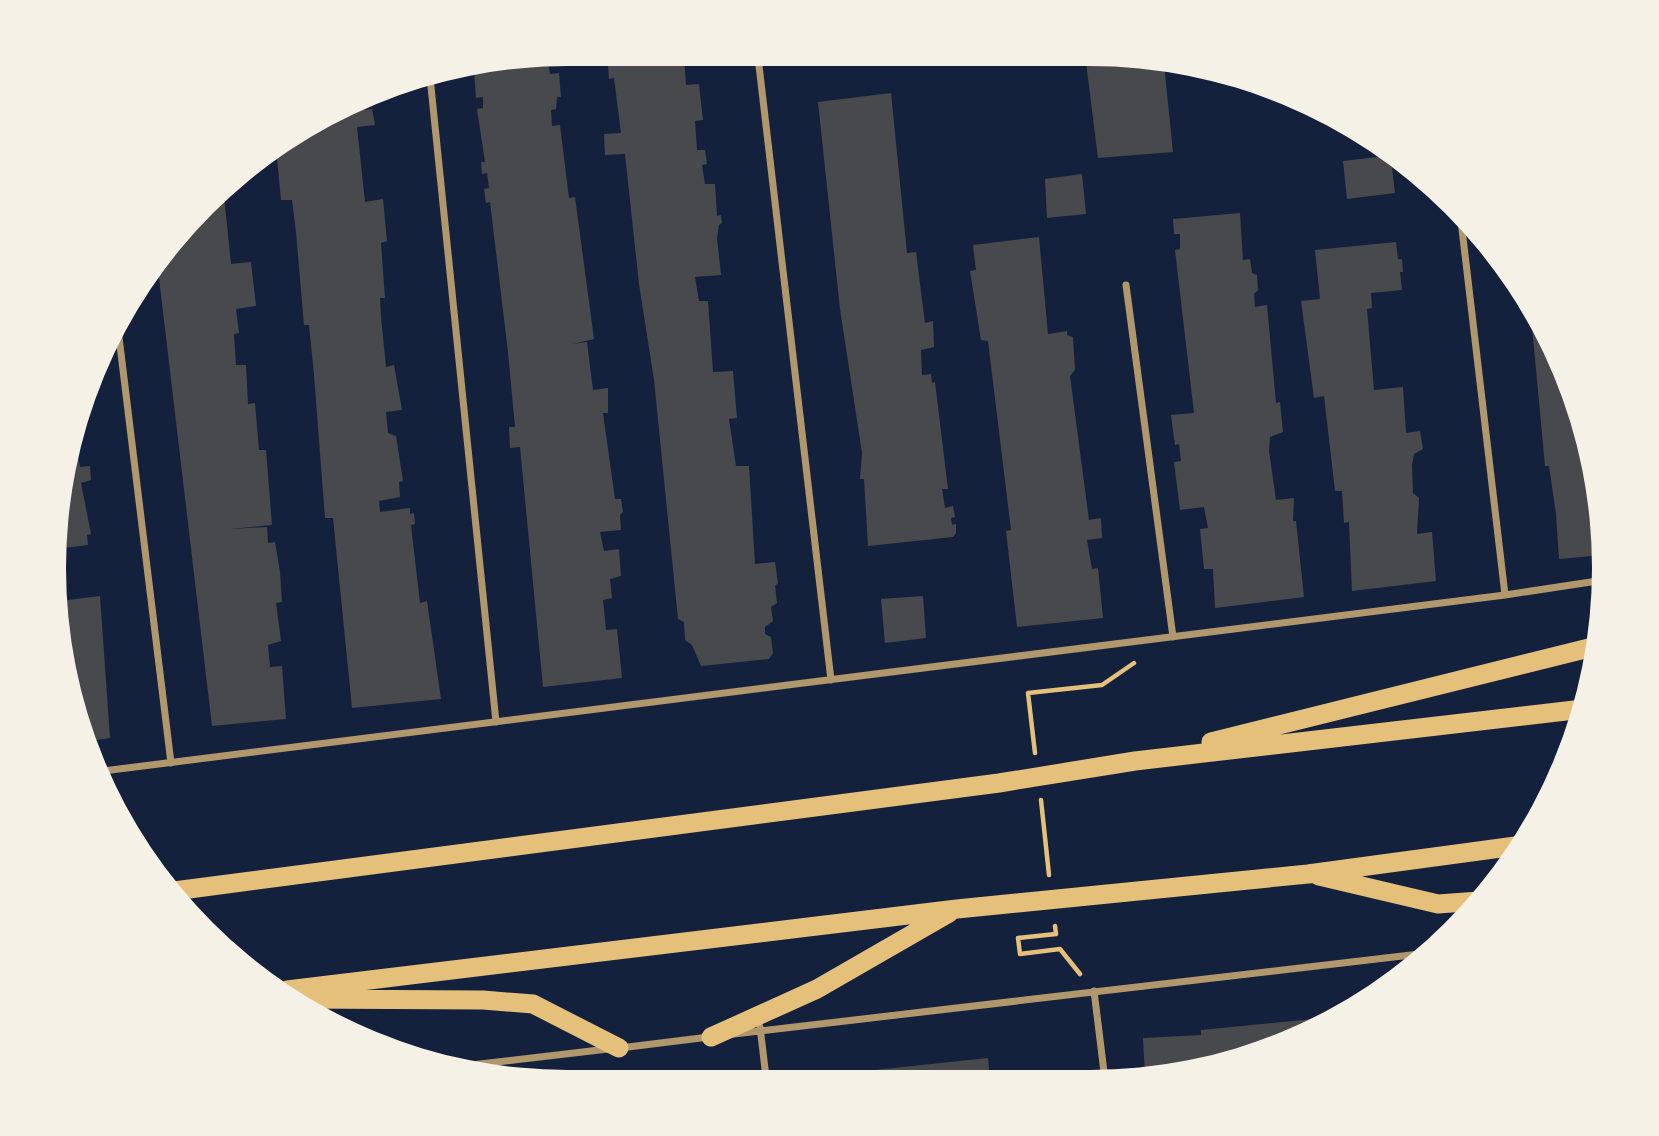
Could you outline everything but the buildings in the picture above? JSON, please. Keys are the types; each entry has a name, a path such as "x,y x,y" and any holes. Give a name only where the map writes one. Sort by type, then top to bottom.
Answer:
{"highway":[{"path":"1135,761 1586,649"},
{"path":"184,890 986,785 1135,761 1571,710"},
{"path":"296,989 957,909 1308,874 1508,847"},
{"path":"1308,874 1438,904 1465,902"},
{"path":"711,1037 759,1023 957,909"},
{"path":"312,999 483,1000 533,1004 619,1048"}],"street":[{"path":"759,66 831,680"},
{"path":"431,86 496,722"},
{"path":"1462,231 1505,595"},
{"path":"1126,285 1173,637"},
{"path":"120,343 171,763"},
{"path":"109,770 1592,582"},
{"path":"765,1070 759,1023 1094,991 1411,954"},
{"path":"1094,991 1104,1069"},
{"path":"489,1063 711,1037"}],"path":[{"path":"1036,760 1028,693 1102,685"},
{"path":"1039,787 1050,880"},
{"path":"1054,920 1056,934 1018,938 1020,954 1060,949 1094,991"}]}
